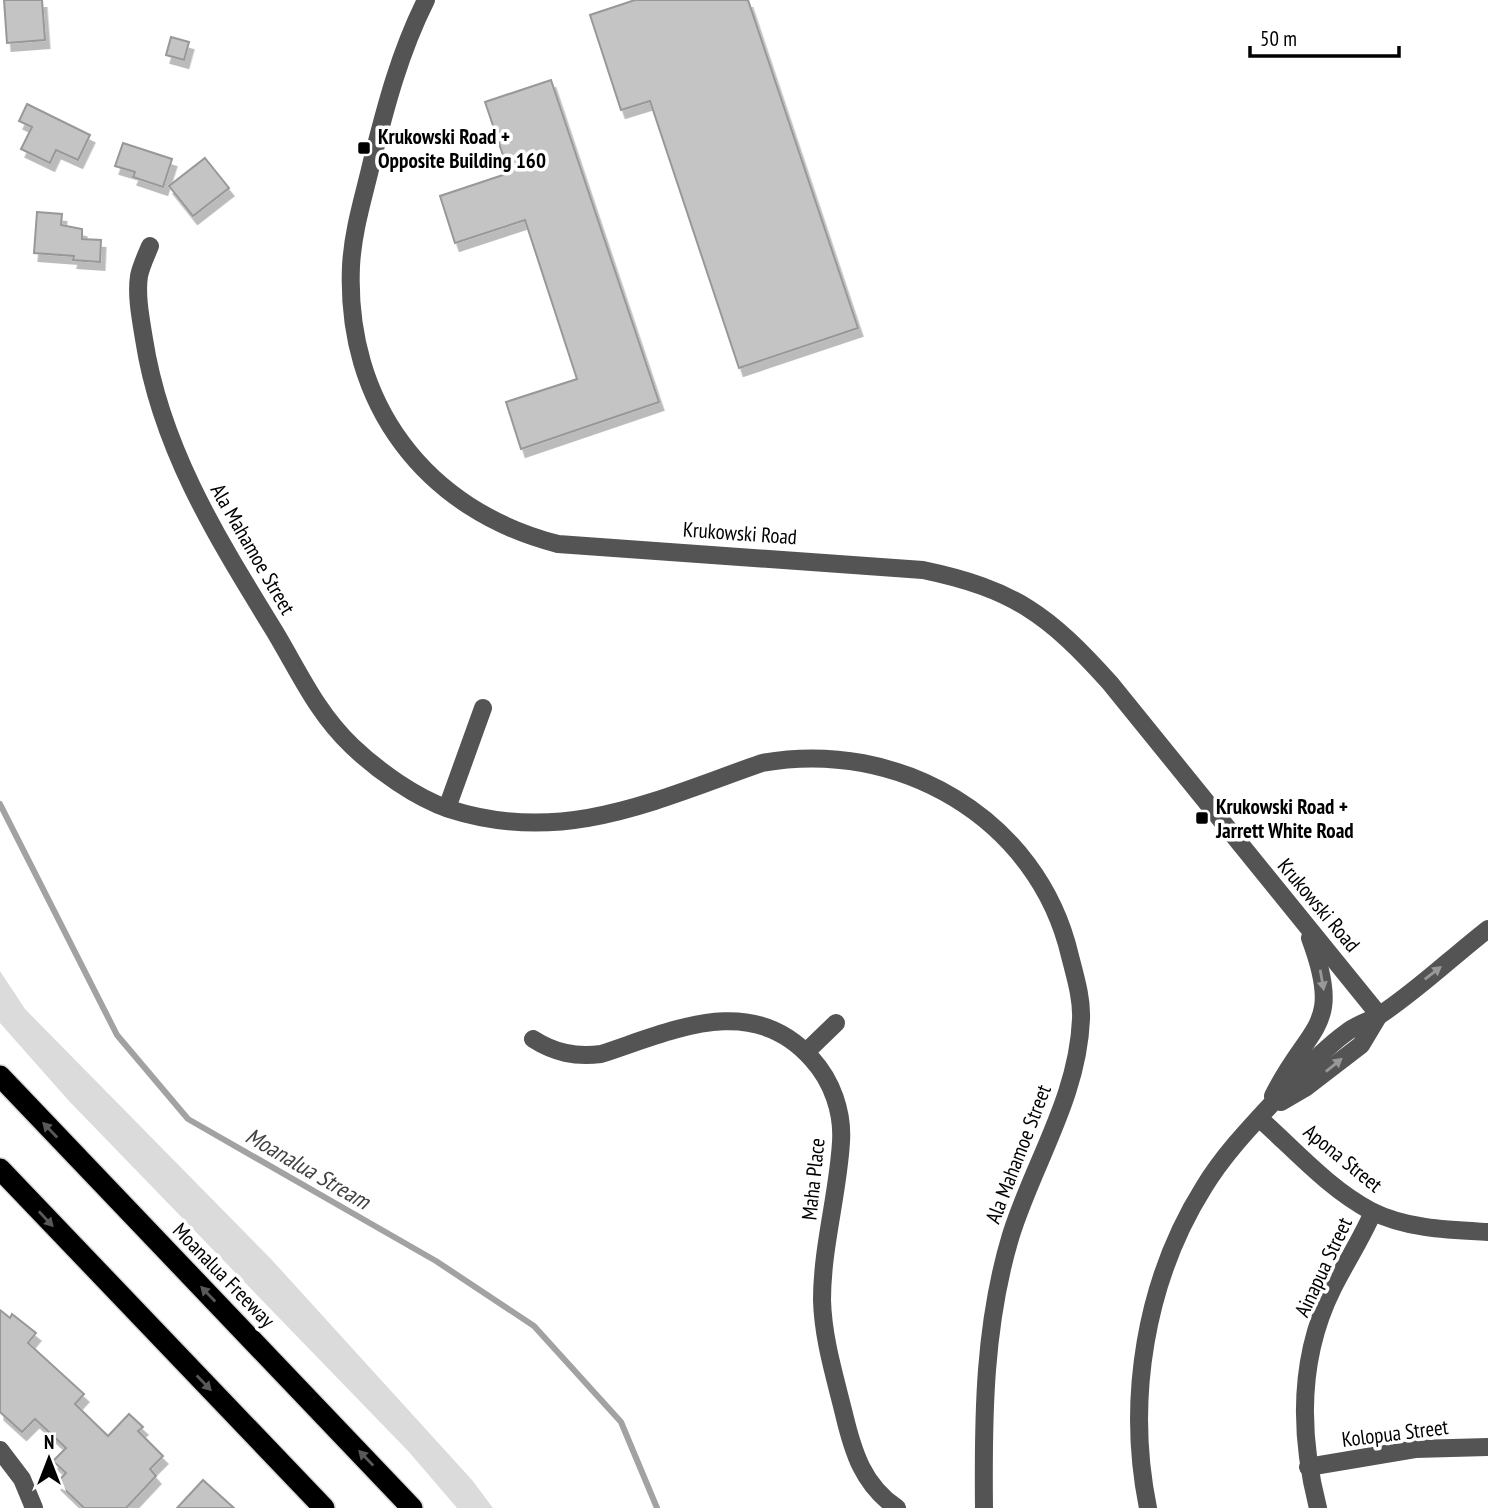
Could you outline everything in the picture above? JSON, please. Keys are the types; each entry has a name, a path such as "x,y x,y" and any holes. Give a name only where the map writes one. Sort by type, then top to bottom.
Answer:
{"highway":[{"name":"Moanalua Freeway","path":"0,1076 412,1508"},
{"path":"0,1169 324,1508"}],"street":[{"name":"Krukowski Road","path":"426,0 391,83 359,206 351,284 355,334 370,383 405,448 421,468 445,491 503,527 558,544 923,570 960,578 1017,601 1069,638 1379,1015"},
{"name":"Ala Mahamoe Street","path":"150,246 139,277 139,310 164,424 192,491 321,711 370,762 447,808 515,822 577,821 632,810 762,763 815,757 866,762 919,777 964,802 1004,837 1037,876 1060,920 1068,946 1081,1017 1078,1046 1061,1116 1012,1233 988,1341 983,1429 984,1508"},
{"path":"447,808 483,708"},
{"path":"1148,1508 1139,1438 1142,1369 1153,1309 1188,1214 1224,1158 1262,1114 1286,1069 1320,1022 1326,1001 1318,960 1298,916"},
{"path":"1262,1114 1305,1088 1361,1045 1379,1015 1488,929"},
{"name":"Maha Place","path":"533,1039 557,1052 586,1056 601,1054 692,1025 727,1020 770,1029 806,1052 827,1078 841,1125 823,1289 827,1343 857,1462 877,1491 897,1508"},
{"path":"806,1052 836,1023"},
{"name":"Apona Street","path":"1262,1114 1328,1181 1373,1212 1427,1228 1488,1232"},
{"name":"Ainapua Street","path":"1318,1508 1308,1467 1303,1423 1304,1396 1319,1321 1373,1212"},
{"name":"Kolopua Street","path":"1308,1467 1415,1449 1488,1447"},
{"path":"0,1450 22,1479 34,1508"}],"shaded area":[{"path":"0,971 25,1009 271,1259 472,1480 493,1508 457,1508 409,1452 69,1101 0,1023"}],"building":[{"path":"4,0 42,0 45,40 7,43"},
{"path":"635,0 748,0 858,328 739,368 650,101 621,110 590,15"},
{"path":"171,37 189,42 184,60 166,55"},
{"path":"551,80 659,402 521,449 506,402 577,379 525,220 455,243 440,196 509,173 485,102"},
{"path":"27,104 90,135 78,160 56,150 50,163 21,149 32,127 19,121"},
{"path":"123,143 172,159 163,187 133,177 135,172 115,166"},
{"path":"205,158 229,188 193,216 169,186"},
{"path":"37,212 62,214 61,225 82,229 82,239 101,240 100,262 73,260 74,256 34,253"},
{"path":"0,1310 10,1318 12,1314 36,1333 28,1343 84,1394 75,1404 108,1436 129,1414 143,1427 138,1431 163,1456 150,1469 156,1476 126,1508 84,1508 57,1482 66,1473 53,1461 66,1448 35,1419 22,1432 0,1412"},
{"path":"203,1480 234,1508 177,1508"}],"waterway":[{"name":"Moanalua Stream","path":"0,804 117,1035 188,1119 436,1261 534,1326 621,1422 657,1508"}],"place":[{"name":"Krukowski Road + Opposite Building 160","path":"364,148"},
{"name":"Krukowski Road + Jarrett White Road","path":"1202,818"}]}
